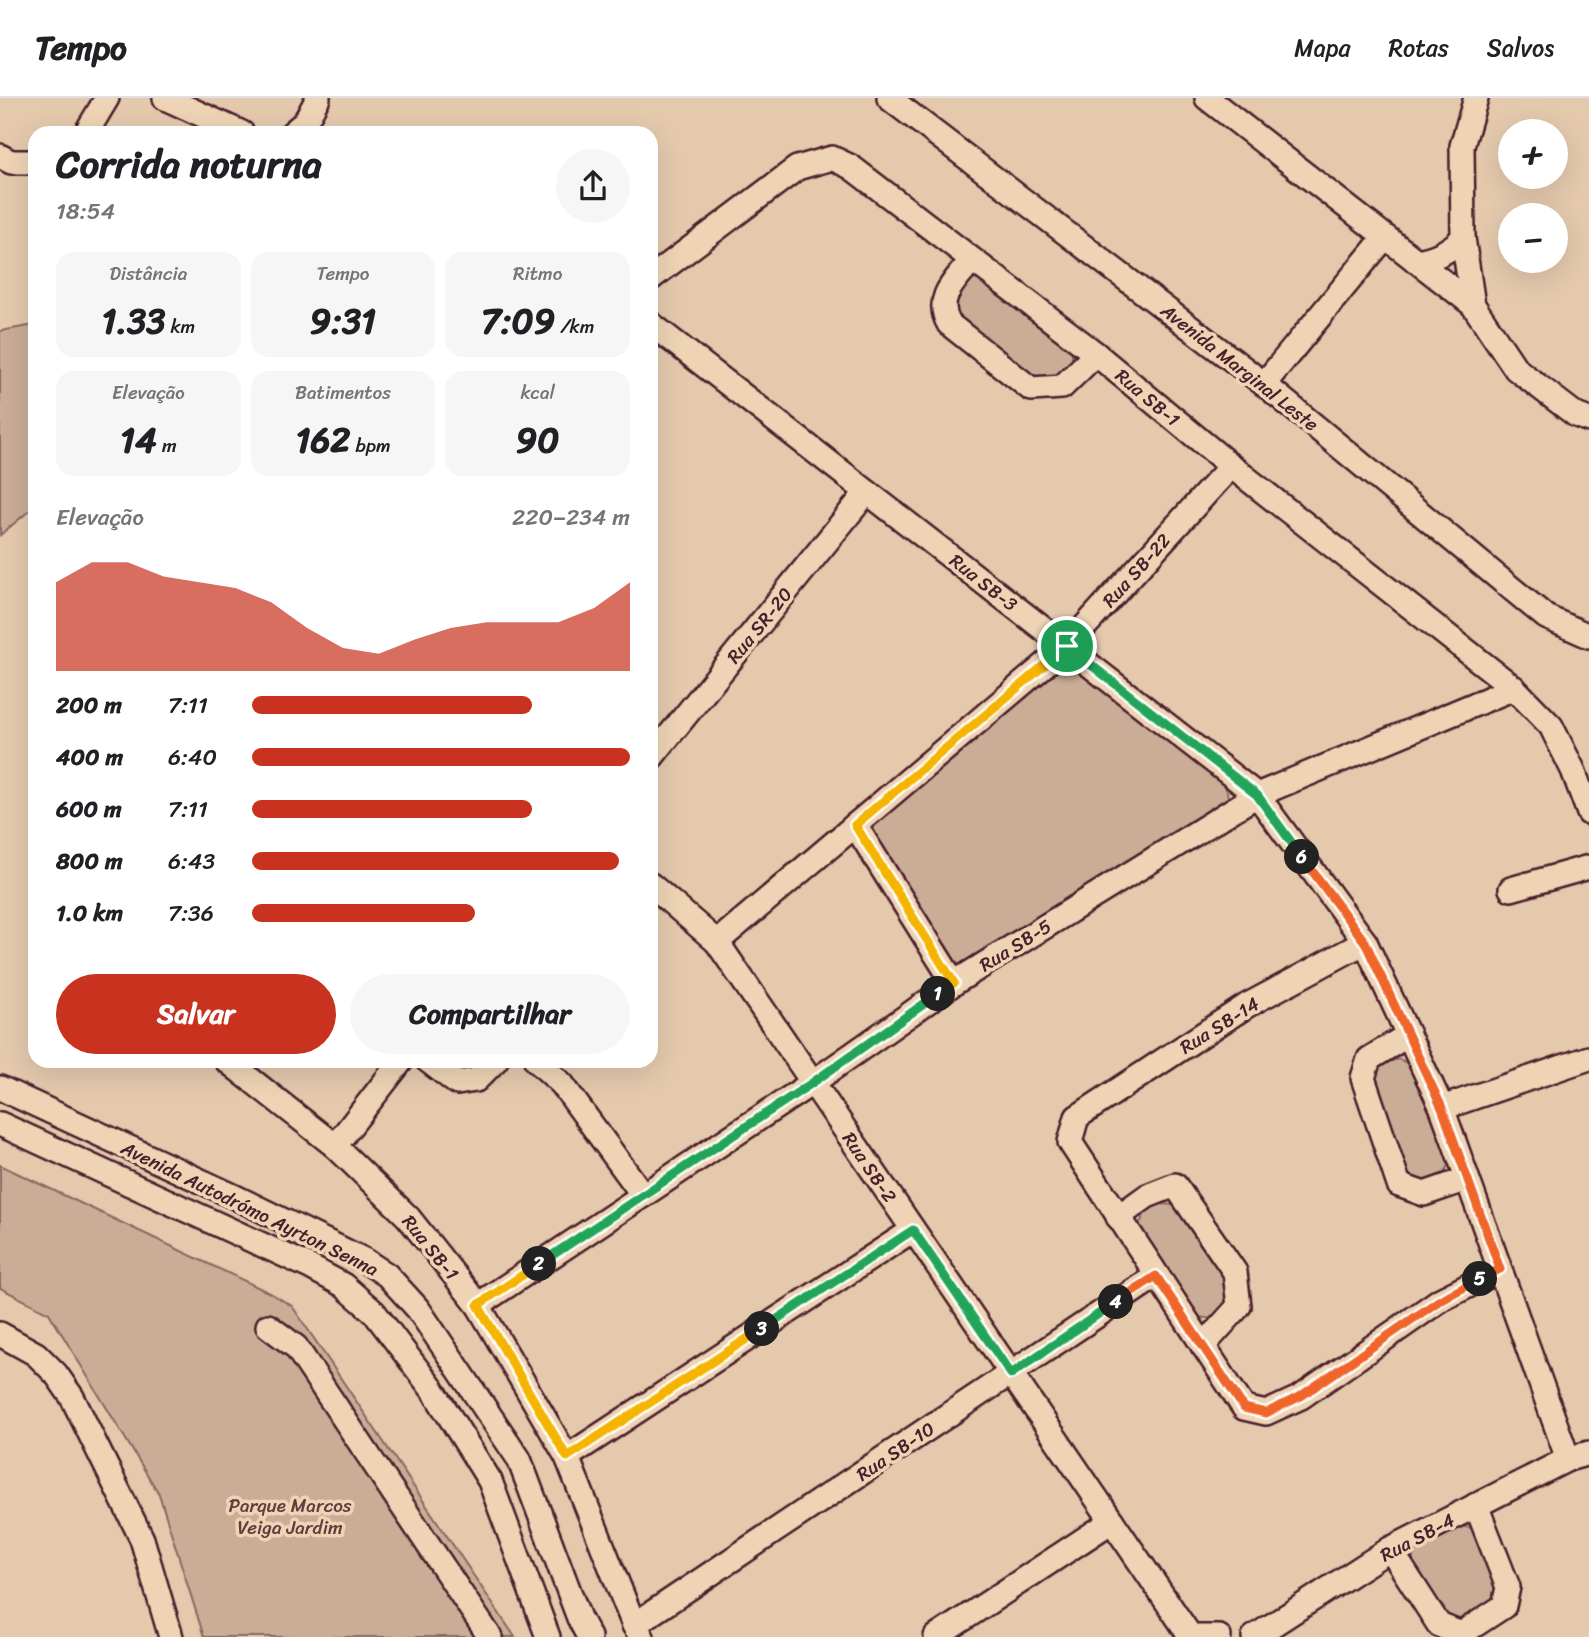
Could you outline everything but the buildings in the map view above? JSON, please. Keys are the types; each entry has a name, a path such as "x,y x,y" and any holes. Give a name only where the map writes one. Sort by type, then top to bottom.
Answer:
{"street":[{"path":"90,126 107,98"},
{"path":"165,98 227,126"},
{"path":"300,126 318,98"},
{"name":"Avenida Marginal Leste","path":"889,98 1264,384 1546,617 1589,636"},
{"path":"1207,98 1473,305 1516,369 1576,415 1589,421"},
{"path":"1473,305 1463,237 1462,146 1476,98"},
{"path":"0,156 11,162 28,162"},
{"name":"Rua SB-1","path":"658,273 797,168 832,158 851,167 1096,354 1231,466 1514,688 1551,726 1573,770 1589,813"},
{"path":"1264,384 1385,237"},
{"path":"1416,261 1433,258 1451,250 1463,237"},
{"path":"971,261 948,290 942,301 942,312 949,324 1031,389 1062,387 1096,354"},
{"name":"Rua SB-3","path":"658,329 1257,795 1365,942 1442,1108 1500,1269 1579,1456"},
{"name":"Rua SB-22","path":"717,942 1067,646 1231,466"},
{"name":"Rua SR-20","path":"658,749 867,492"},
{"name":"Rua SB-5","path":"478,1305 812,1083 954,983 1257,795 1514,688"},
{"path":"855,825 954,983"},
{"path":"1511,890 1589,867"},
{"name":"Rua SB-2","path":"658,891 717,942 1191,1637"},
{"name":"Rua SB-14","path":"1118,1217 1070,1142 1077,1117 1246,1006 1365,942"},
{"path":"1408,1035 1369,1059 1363,1078 1399,1185 1424,1194 1467,1179"},
{"path":"1442,1108 1589,1058"},
{"name":"Rua SB-1","path":"236,1068 335,1146 408,1217 478,1305 567,1457 638,1631"},
{"path":"335,1146 396,1068"},
{"path":"437,1068 457,1083 476,1080 488,1068"},
{"path":"545,1068 562,1084 643,1195"},
{"name":"Avenida Autodrómo Ayrton Senna","path":"0,1088 233,1196 364,1260 387,1275 418,1309 519,1459 579,1618 589,1637"},
{"path":"7,1128 32,1103"},
{"name":"Avenida Autodrómo Ayrton Senna","path":"7,1128 309,1266 343,1285 374,1312 413,1360 489,1481 548,1637"},
{"path":"1203,1346 1239,1306 1235,1272 1175,1185 1147,1196 1118,1217 1156,1276 1244,1408 1266,1413 1301,1396 1440,1300 1500,1269"},
{"path":"567,1457 913,1230"},
{"name":"Rua SB-10","path":"638,1631 1156,1276"},
{"path":"268,1326 296,1347 490,1637"},
{"path":"0,1334 36,1354 56,1374 72,1397 142,1539 171,1637"},
{"name":"Rua SB-4","path":"1254,1637 1390,1549 1579,1456"},
{"path":"1390,1549 1439,1625 1461,1633 1504,1606 1508,1587 1476,1505"},
{"path":"936,1637 1112,1521"},
{"path":"1198,1637 1219,1637"}],"green space":[{"path":"966,281 989,281 1072,349 1072,363 1052,380 1041,383 950,319 945,303"},
{"path":"28,326 28,512 0,535 0,331"},
{"path":"1065,665 1074,665 1225,783 1229,801 960,968 872,835 874,823"},
{"path":"1399,1059 1411,1065 1449,1163 1443,1176 1430,1184 1405,1177 1372,1077 1380,1064"},
{"name":"Parque Marcos Veiga Jardim","path":"0,1165 270,1293 292,1306 515,1637 204,1637 159,1494 49,1313 0,1288"},
{"path":"1160,1204 1173,1205 1229,1286 1231,1299 1215,1319 1196,1317 1138,1227 1147,1209"},
{"path":"1458,1526 1474,1528 1500,1596 1464,1626 1446,1621 1411,1564 1416,1547"}],"route":[{"path":"1067,646 1257,795 1365,942 1442,1108 1500,1269 1440,1300 1301,1396 1266,1413 1244,1408 1156,1276 1011,1374 913,1230 567,1457 478,1305 812,1083 954,983 855,825 1067,646"}]}
